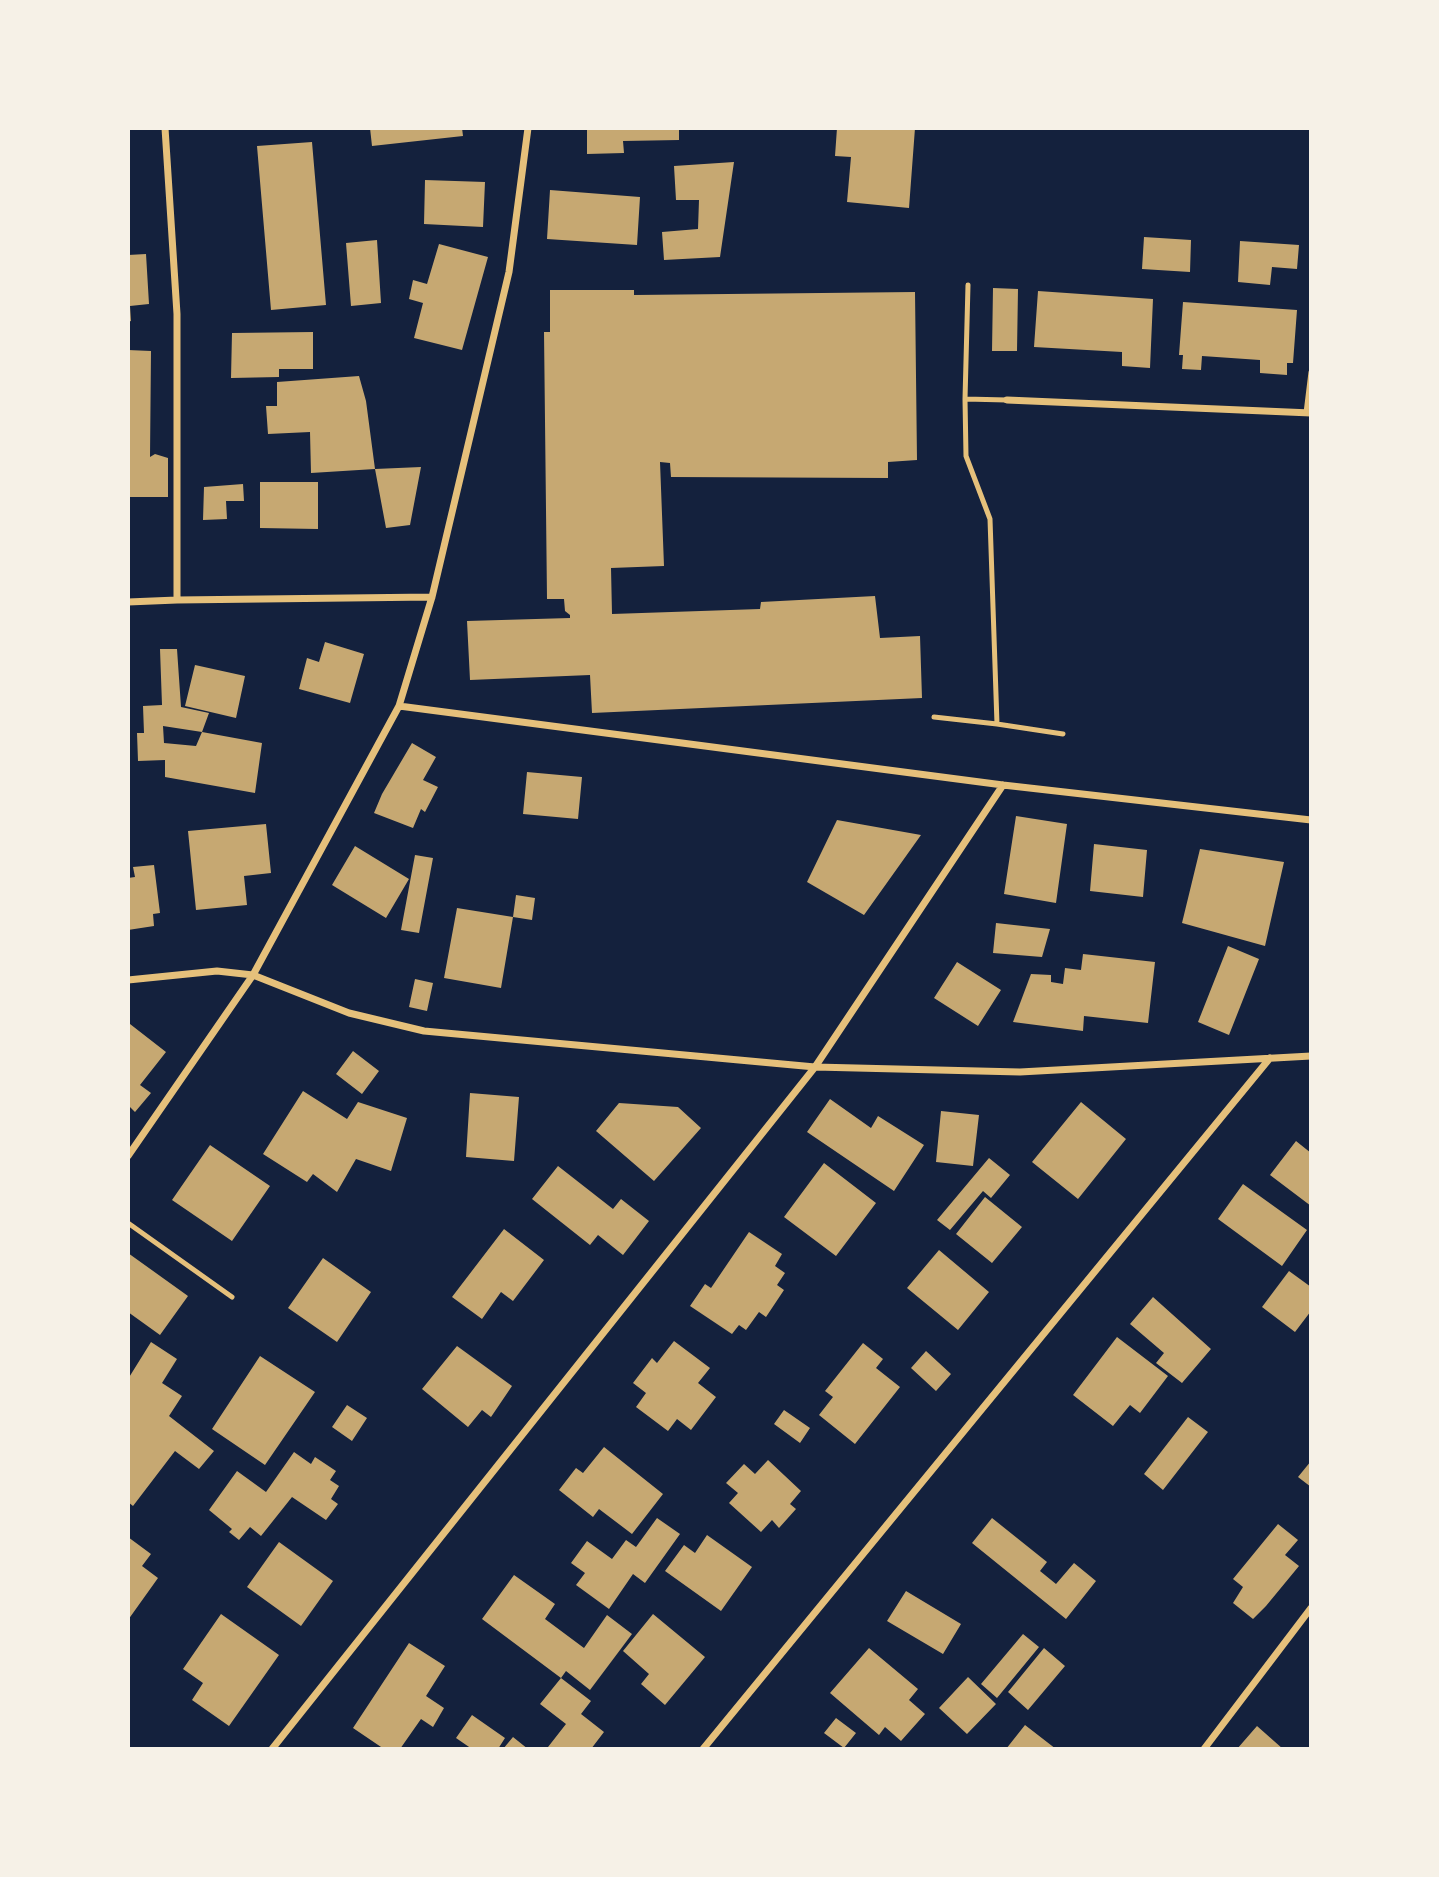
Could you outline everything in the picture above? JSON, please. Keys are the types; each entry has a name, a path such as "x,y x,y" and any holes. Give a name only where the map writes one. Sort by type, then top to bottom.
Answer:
{"street":[{"path":"165,128 177,314 177,600"},
{"path":"128,1156 253,975 399,706 432,597 509,272 528,128"},
{"path":"1007,400 1309,413"},
{"path":"128,602 432,597"},
{"path":"399,706 1003,785 1311,820"},
{"path":"272,1749 815,1067 1003,785"},
{"path":"128,981 218,971 253,975 349,1013 424,1031 815,1067 1020,1072 1311,1056"},
{"path":"703,1749 1270,1058"},
{"path":"1204,1749 1311,1608"}],"lane":[{"path":"968,285 966,456 990,519 997,724"},
{"path":"1309,413 1311,372"},
{"path":"965,399 1007,400"},
{"path":"934,717 1063,734"},
{"path":"128,1223 232,1297"}],"building":[{"path":"370,128 462,128 463,136 372,146"},
{"path":"587,128 679,128 679,140 623,141 624,153 587,154"},
{"path":"837,128 915,128 909,208 847,202 851,157 835,156"},
{"path":"312,142 326,305 271,310 257,146"},
{"path":"734,162 720,257 664,260 662,232 698,229 699,200 676,200 674,166"},
{"path":"425,180 485,182 483,227 424,224"},
{"path":"550,190 640,197 637,245 547,239"},
{"path":"1144,237 1191,240 1190,272 1142,269"},
{"path":"377,240 381,303 351,306 346,243"},
{"path":"1240,241 1299,245 1297,269 1272,267 1270,285 1238,282"},
{"path":"439,244 488,257 462,350 414,338 423,303 409,299 413,280 427,284"},
{"path":"146,254 149,304 130,306 131,321 128,322 128,255"},
{"path":"993,288 1018,289 1017,351 992,351"},
{"path":"550,290 634,290 634,295 915,292 917,460 888,462 888,478 671,477 670,463 660,462 664,566 611,568 612,614 760,609 761,602 875,596 880,638 920,636 922,698 592,713 590,675 470,680 467,621 570,618 565,611 564,599 547,599 544,332 550,332"},
{"path":"1038,291 1153,299 1150,368 1122,366 1122,352 1034,347"},
{"path":"1183,302 1297,310 1293,363 1287,363 1287,375 1260,373 1260,360 1202,356 1201,370 1182,369 1183,355 1179,355"},
{"path":"313,332 313,369 279,369 279,377 231,378 232,333"},
{"path":"128,350 151,351 150,457 155,454 168,458 168,497 128,497"},
{"path":"359,376 366,401 375,469 311,473 310,432 268,434 266,406 277,406 277,382"},
{"path":"421,467 410,525 386,528 375,469"},
{"path":"260,482 318,482 318,529 260,528"},
{"path":"243,484 244,501 226,501 227,519 203,520 204,487"},
{"path":"325,642 364,654 350,703 299,689 307,658 319,662"},
{"path":"160,649 177,649 181,707 209,713 202,732 262,743 255,793 165,777 165,760 138,761 137,733 144,733 143,706 162,705","holes":["163,726 202,732 196,746 164,743"]},
{"path":"195,665 245,676 236,718 185,706"},
{"path":"412,743 436,757 423,780 438,787 425,812 421,809 413,828 374,813"},
{"path":"527,772 582,777 578,819 523,814"},
{"path":"1016,816 1067,824 1056,903 1004,894"},
{"path":"837,820 921,835 864,915 807,882"},
{"path":"266,824 271,873 244,876 247,905 196,910 188,831"},
{"path":"1094,844 1147,850 1143,897 1090,891"},
{"path":"355,846 409,879 386,918 332,885"},
{"path":"1200,849 1284,862 1265,946 1182,923"},
{"path":"415,855 433,858 419,933 401,930"},
{"path":"154,865 160,913 153,914 154,926 128,930 128,878 135,877 133,867"},
{"path":"516,895 535,898 532,920 513,917"},
{"path":"457,908 513,917 501,988 444,978"},
{"path":"996,923 1050,929 1042,957 993,953"},
{"path":"1228,946 1259,959 1229,1035 1198,1022"},
{"path":"1083,954 1155,962 1148,1023 1084,1016 1083,1031 1013,1022 1031,974 1051,975 1051,982 1063,984 1065,968 1081,970"},
{"path":"957,962 1001,990 978,1026 934,998"},
{"path":"415,979 433,983 427,1011 409,1007"},
{"path":"130,1024 166,1052 140,1085 151,1093 135,1112 128,1105"},
{"path":"353,1051 379,1071 362,1094 336,1074"},
{"path":"303,1091 347,1119 358,1102 407,1118 391,1171 356,1159 337,1192 313,1174 307,1182 263,1154"},
{"path":"470,1093 519,1097 514,1161 466,1157"},
{"path":"830,1099 871,1128 878,1116 924,1145 894,1191 807,1132"},
{"path":"1081,1102 1126,1139 1078,1199 1032,1162"},
{"path":"619,1103 678,1107 701,1128 654,1181 596,1131"},
{"path":"941,1111 979,1115 973,1166 936,1162"},
{"path":"1296,1141 1311,1153 1311,1206 1270,1175"},
{"path":"210,1145 270,1186 232,1241 172,1200"},
{"path":"989,1158 1010,1175 991,1198 983,1191 950,1230 937,1220"},
{"path":"824,1163 876,1203 836,1256 784,1217"},
{"path":"558,1166 613,1209 621,1199 649,1221 623,1255 598,1235 590,1245 532,1199"},
{"path":"1243,1184 1307,1230 1282,1266 1218,1219"},
{"path":"985,1197 1022,1227 992,1263 956,1234"},
{"path":"504,1229 544,1260 513,1301 501,1292 482,1319 452,1297"},
{"path":"749,1232 782,1254 775,1266 785,1273 777,1285 784,1290 766,1317 759,1312 746,1330 739,1325 732,1334 690,1306 705,1284 711,1288"},
{"path":"939,1250 989,1292 958,1330 907,1288"},
{"path":"128,1253 188,1296 160,1335 128,1312"},
{"path":"323,1258 371,1292 337,1342 288,1308"},
{"path":"1289,1271 1311,1287 1311,1311 1295,1332 1262,1307"},
{"path":"1153,1297 1211,1349 1182,1383 1156,1363 1164,1353 1130,1324"},
{"path":"1117,1337 1168,1376 1140,1413 1130,1405 1113,1426 1073,1395"},
{"path":"674,1341 710,1368 698,1383 716,1397 691,1430 677,1419 668,1431 636,1407 646,1393 633,1383 652,1358 657,1363"},
{"path":"151,1342 177,1359 162,1383 182,1396 169,1416 214,1451 199,1469 175,1451 133,1506 128,1502 128,1379"},
{"path":"863,1343 883,1359 876,1368 900,1387 855,1444 819,1415 833,1397 825,1391"},
{"path":"457,1346 512,1386 491,1417 482,1410 468,1427 422,1389"},
{"path":"926,1351 951,1374 936,1391 911,1368"},
{"path":"260,1356 315,1392 265,1465 212,1429"},
{"path":"347,1405 367,1418 352,1441 332,1427"},
{"path":"784,1410 810,1428 800,1443 774,1424"},
{"path":"1188,1417 1208,1432 1163,1490 1144,1474"},
{"path":"604,1447 663,1494 632,1534 599,1509 593,1517 559,1490 576,1468 583,1473"},
{"path":"294,1452 311,1464 315,1457 336,1471 330,1480 339,1486 331,1499 338,1504 326,1520 292,1497 261,1536 250,1527 239,1540 229,1532 232,1529 209,1510 237,1471 266,1492"},
{"path":"768,1460 801,1491 790,1504 796,1509 779,1528 772,1520 761,1532 729,1503 738,1493 726,1483 744,1464 755,1474"},
{"path":"1311,1461 1311,1487 1298,1477"},
{"path":"657,1518 680,1534 645,1583 633,1574 609,1609 576,1585 585,1573 571,1563 587,1541 612,1559 626,1540 636,1547"},
{"path":"992,1518 1047,1562 1040,1571 1056,1584 1074,1563 1096,1581 1066,1619 972,1543"},
{"path":"1278,1524 1298,1540 1285,1555 1299,1566 1253,1619 1233,1603 1243,1587 1233,1579"},
{"path":"707,1535 752,1567 721,1611 665,1571 684,1545 695,1553"},
{"path":"128,1537 151,1554 142,1566 158,1578 128,1620"},
{"path":"279,1542 333,1581 301,1626 247,1587"},
{"path":"514,1575 555,1604 545,1619 584,1648 607,1615 632,1634 590,1690 566,1671 561,1678 482,1619"},
{"path":"906,1591 961,1624 943,1654 887,1621"},
{"path":"221,1614 279,1655 229,1726 192,1700 203,1683 183,1669"},
{"path":"653,1614 705,1657 665,1705 641,1684 649,1674 623,1651"},
{"path":"1023,1634 1039,1647 997,1698 981,1684"},
{"path":"409,1643 445,1666 426,1696 444,1708 433,1727 421,1719 400,1749 384,1749 353,1728"},
{"path":"869,1648 918,1689 909,1700 925,1714 901,1741 885,1727 879,1735 830,1693"},
{"path":"1044,1648 1065,1666 1028,1710 1008,1692"},
{"path":"968,1677 996,1704 967,1734 939,1708"},
{"path":"561,1678 591,1701 581,1714 604,1732 591,1749 548,1747 566,1724 540,1704"},
{"path":"472,1715 505,1738 498,1749 472,1749 456,1738"},
{"path":"836,1718 856,1733 844,1748 824,1733"},
{"path":"1025,1725 1056,1749 1006,1749"},
{"path":"1257,1726 1283,1749 1237,1749"},
{"path":"513,1737 528,1749 503,1749"}]}
